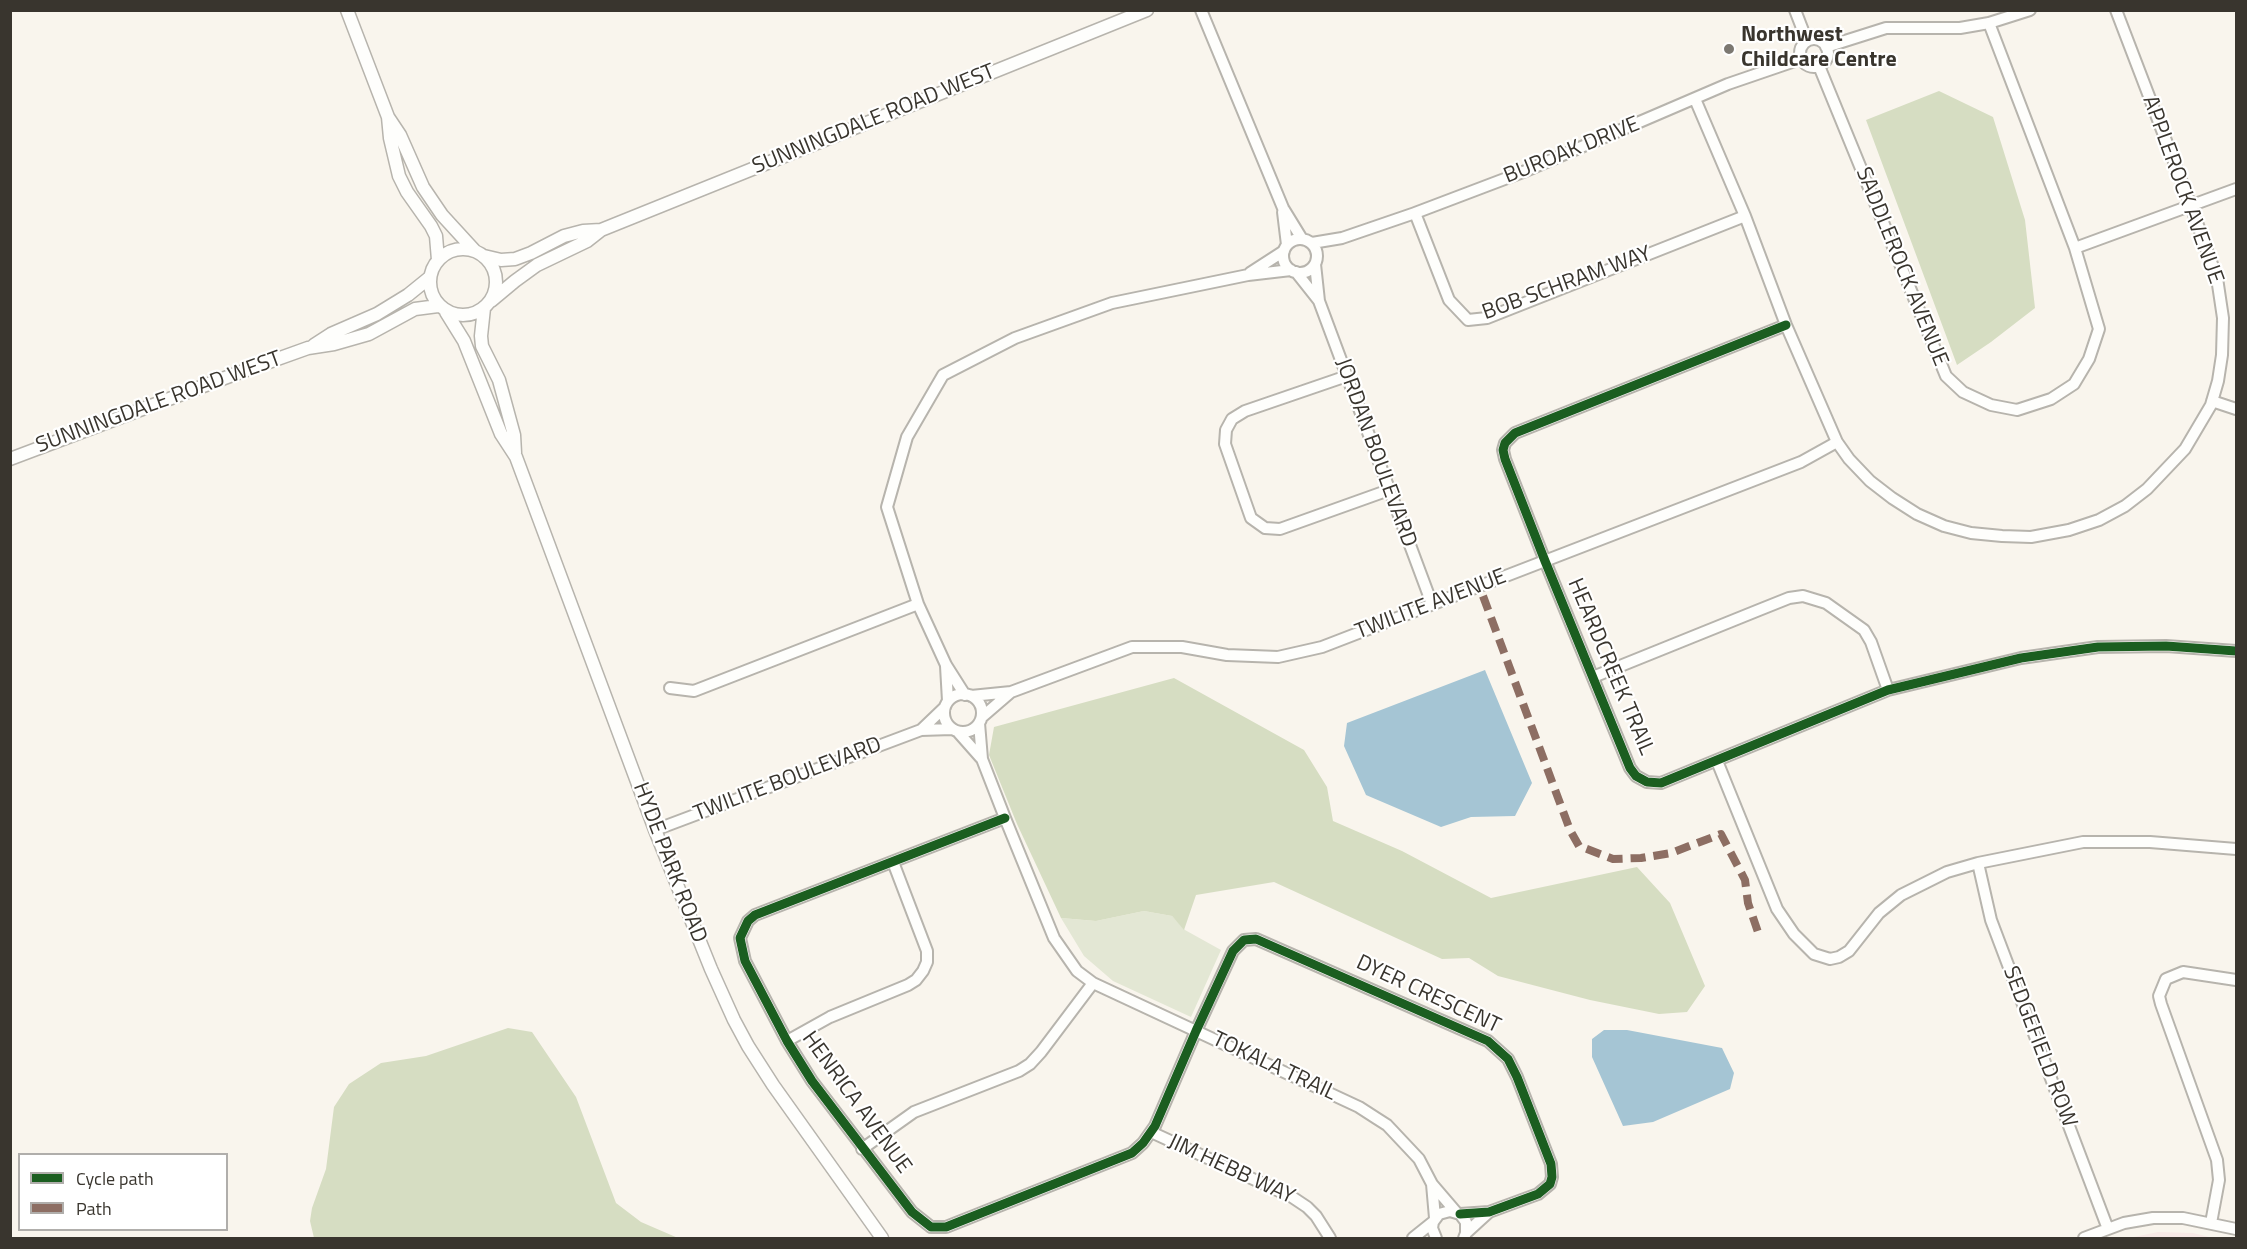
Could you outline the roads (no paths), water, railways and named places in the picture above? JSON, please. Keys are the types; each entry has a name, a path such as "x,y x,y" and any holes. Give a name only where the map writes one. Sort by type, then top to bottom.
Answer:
{"main road":[{"path":"347,10 388,117 400,135 427,194 442,215 491,264 496,283 487,305 466,316 442,309 432,298 429,278 438,260 446,253 455,250 465,249 480,254"},
{"name":"SUNNINGDALE ROAD WEST","path":"487,305 537,266 587,241 601,230 1148,10"},
{"path":"388,117 390,138 399,176 407,192 432,226 436,236 438,260"},
{"name":"SUNNINGDALE ROAD WEST","path":"480,254 501,260 515,259 564,236 583,231 601,230"},
{"name":"SUNNINGDALE ROAD WEST","path":"308,348 331,334 377,314 408,295 429,278"},
{"name":"HYDE PARK ROAD","path":"487,305 481,336 482,346 499,380 514,435 516,457"},
{"name":"SUNNINGDALE ROAD WEST","path":"10,459 308,348 353,339 385,326 415,309 442,309"},
{"name":"HYDE PARK ROAD","path":"442,309 467,348 501,434 516,457 655,830 711,969 748,1046 882,1239"}],"street":[{"path":"946,665 945,719 955,730 970,731 980,720 980,705 968,695 946,665 918,604 887,507 907,437 943,375 1014,338 1112,303 1248,275 1307,271 1316,260 1307,241 1283,208 1200,10"},
{"path":"1795,10 1807,41"},
{"path":"1826,47 1886,28 1960,28 1989,23 2030,10"},
{"name":"APPLEROCK AVENUE","path":"1695,99 1745,216 1786,325 1837,442 1849,459 1869,481 1917,514 1944,526 1971,533 2031,537 2069,530 2099,520 2125,506 2147,489 2185,449 2200,427 2218,381 2223,318 2217,278 2116,10"},
{"name":"SADDLEROCK AVENUE","path":"1819,66 1946,376 1963,392 1991,405 2017,410 2051,399 2074,384 2089,359 2099,329 2075,248 1989,23"},
{"path":"1807,41 1820,41 1826,47 1827,59 1819,66 1812,67 1801,59 1800,52 1807,41"},
{"name":"BUROAK DRIVE","path":"1307,241 1342,238 1415,213 1522,172 1728,84 1801,59"},
{"path":"2075,248 2236,189"},
{"path":"1283,208 1285,262 1294,271"},
{"name":"BOB SCHRAM WAY","path":"1415,213 1449,300 1468,320 1488,318 1745,216"},
{"name":"BUROAK DRIVE","path":"1316,260 1342,238"},
{"path":"1248,275 1296,239 1307,241"},
{"name":"JORDAN BOULEVARD","path":"1316,260 1319,301 1432,604"},
{"name":"JORDAN BOULEVARD","path":"1294,271 1319,301"},
{"name":"HEARDCREEK TRAIL","path":"1786,325 1515,433 1509,437 1503,450 1545,561 1630,768 1636,777 1647,782 1661,783 1888,690 2021,658 2098,647 2166,646 2236,651"},
{"path":"1347,376 1245,411 1232,419 1226,430 1225,444 1251,518 1264,528 1280,529 1389,490"},
{"path":"2212,401 2236,409"},
{"name":"TWILITE AVENUE","path":"968,695 1011,692 1132,647 1182,647 1227,655 1278,657 1322,647 1801,462 1837,442"},
{"path":"1593,677 1789,598 1803,596 1813,597 1826,603 1864,630 1871,642 1888,690"},
{"path":"670,688 694,691 918,604"},
{"name":"TWILITE AVENUE","path":"980,720 1011,692"},
{"path":"947,704 953,697 968,695"},
{"name":"TWILITE BOULEVARD","path":"921,730 947,704"},
{"name":"TOKALA TRAIL","path":"980,720 982,759 1054,938 1077,971 1093,983 1359,1107 1387,1125 1419,1159 1432,1184 1458,1213"},
{"name":"TWILITE BOULEVARD","path":"655,830 921,730 955,730"},
{"name":"TOKALA TRAIL","path":"955,730 982,759"},
{"path":"1717,761 1777,909 1799,939 1814,954 1822,957 1839,957 1849,951 1879,914 1901,895 1947,872 1977,863 2025,852 2090,842 2192,844 2236,849"},
{"name":"HENRICA AVENUE","path":"1005,818 755,915 743,930 740,938 745,961 787,1041 812,1082 912,1212 931,1227 946,1227 1132,1153 1151,1132 1196,1031"},
{"path":"787,1041 830,1017 908,985 916,980 923,971 927,962 927,951 893,862"},
{"name":"SEDGEFIELD ROW","path":"1977,863 1991,920 2108,1229"},
{"name":"DYER CRESCENT","path":"1196,1031 1237,945 1244,940 1256,939 1488,1041 1508,1059 1518,1077 1553,1169 1550,1184 1538,1194 1489,1212 1444,1211 1434,1220"},
{"path":"2211,1223 2219,1180 2217,1160 2159,996 2166,979 2183,972 2236,980"},
{"path":"862,1149 914,1112 1019,1071 1029,1064 1041,1052 1093,983"},
{"name":"JIM HEBB WAY","path":"1151,1132 1293,1197 1316,1216 1330,1239"},
{"name":"TOKALA TRAIL","path":"1432,1184 1434,1220 1432,1228 1436,1239"},
{"name":"DYER CRESCENT","path":"1465,1236 1489,1212"},
{"path":"1458,1213 1466,1222 1465,1236"},
{"path":"2084,1239 2124,1223 2153,1218 2182,1218 2236,1228"},
{"path":"1413,1239 1434,1220"}],"water":[{"path":"1485,670 1532,783 1515,816 1471,817 1441,827 1366,795 1344,746 1347,723"},
{"path":"1604,1030 1627,1030 1722,1048 1734,1073 1730,1089 1653,1122 1623,1126 1592,1057 1592,1039"}],"place":[{"name":"Northwest Childcare Centre","path":"1729,49"}]}
